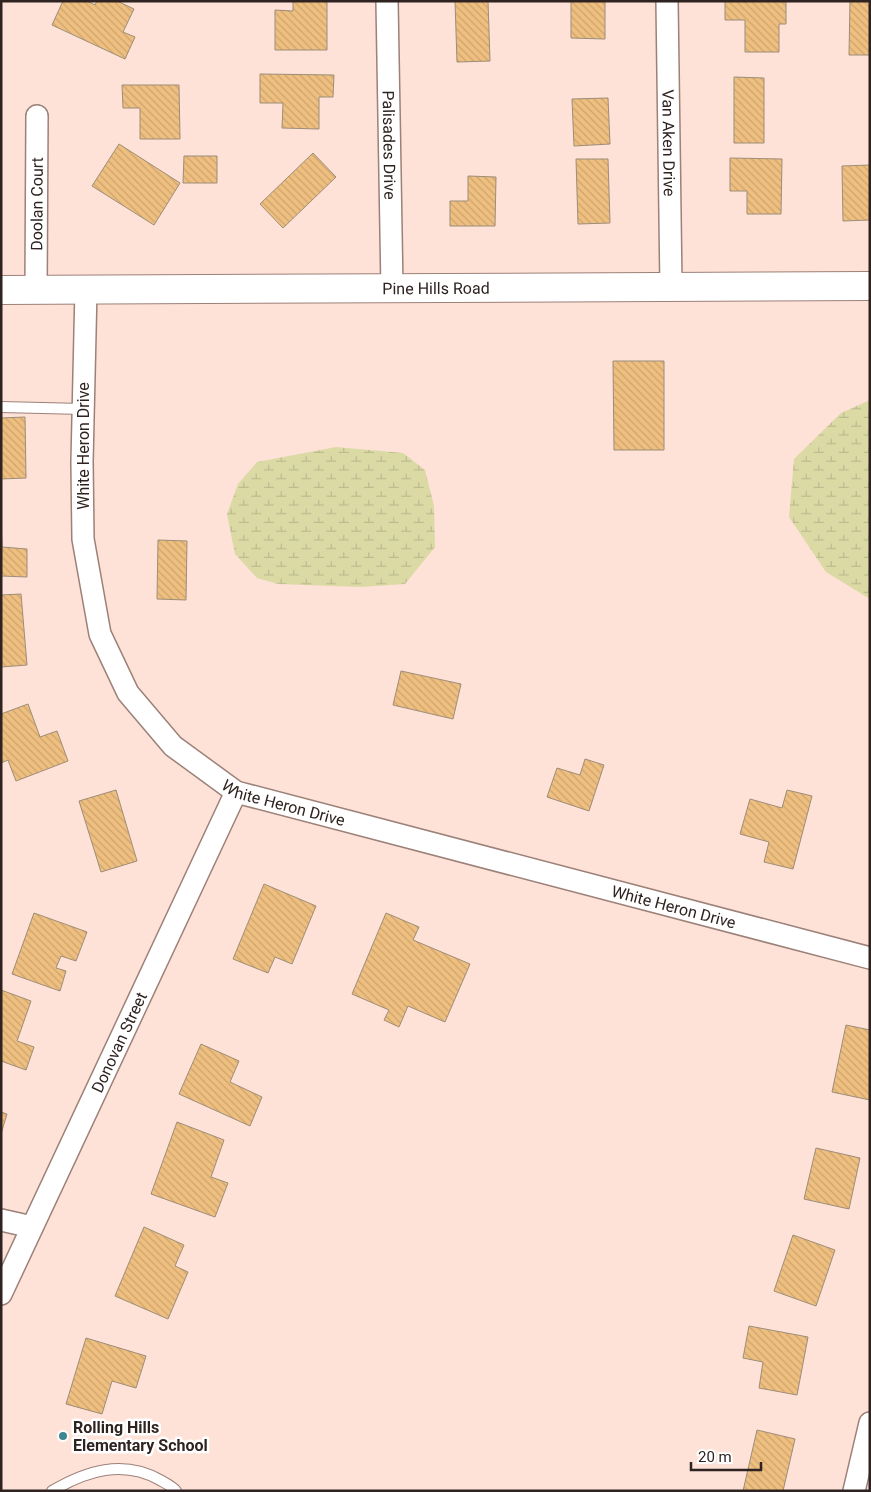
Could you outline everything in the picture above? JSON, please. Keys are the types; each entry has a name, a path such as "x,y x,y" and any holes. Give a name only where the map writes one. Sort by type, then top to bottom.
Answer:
{"main road":[{"name":"Pine Hills Road","path":"1,290 870,286"}],"street":[{"name":"Palisades Drive","path":"387,1 392,289"},
{"name":"Van Aken Drive","path":"667,1 671,287"},
{"name":"Doolan Court","path":"36,290 37,116"},
{"name":"White Heron Drive","path":"86,289 83,409 83,539 100,634 128,693 173,746 236,792 870,958"},
{"name":"Donovan Street","path":"1,1294 236,792"},
{"path":"1,1220 32,1227"},
{"path":"854,1491 870,1423"}],"lane":[{"path":"1,407 83,409"},
{"path":"52,1491 100,1471 127,1468 153,1476 176,1491"}],"green space":[{"path":"870,400 870,599 826,572 789,517 794,459 841,413"},
{"path":"336,447 403,453 425,470 434,506 435,547 405,584 360,587 278,584 257,578 235,554 227,514 238,484 257,462"}],"building":[{"path":"63,1 87,1 95,5 97,1 117,1 134,9 123,32 135,37 125,59 52,25"},
{"path":"293,1 327,1 327,50 275,50 275,10 293,11"},
{"path":"455,1 488,1 490,61 457,62"},
{"path":"571,1 605,1 605,39 571,38"},
{"path":"725,1 786,1 786,24 779,24 779,52 745,52 745,20 725,20"},
{"path":"850,1 870,1 870,55 849,55"},
{"path":"260,74 334,75 333,97 319,97 319,129 282,128 283,103 260,103"},
{"path":"734,77 764,78 764,143 734,143"},
{"path":"122,85 179,85 180,139 140,139 140,108 123,108"},
{"path":"608,98 610,144 574,146 572,99"},
{"path":"119,144 180,183 154,225 92,186"},
{"path":"313,153 336,177 283,228 260,204"},
{"path":"184,156 217,156 217,183 183,183"},
{"path":"730,158 782,159 781,214 747,214 747,191 730,191"},
{"path":"576,159 608,159 610,223 578,224"},
{"path":"870,165 870,220 843,221 842,166"},
{"path":"468,176 496,177 495,226 450,226 450,201 468,201"},
{"path":"613,361 664,361 664,450 614,450"},
{"path":"25,417 26,478 1,479 1,418"},
{"path":"1,519 2,547 27,549 27,577 1,576"},
{"path":"158,540 187,541 186,600 157,599"},
{"path":"21,594 27,665 1,667 1,595"},
{"path":"401,671 461,684 453,719 393,705"},
{"path":"28,704 40,737 57,731 68,761 16,781 8,760 1,763 1,714"},
{"path":"585,759 604,765 589,811 547,797 557,768 580,775"},
{"path":"116,790 137,861 101,872 79,801"},
{"path":"787,790 812,796 793,869 764,862 769,842 740,834 750,799 782,808"},
{"path":"264,884 316,906 292,964 275,957 268,973 233,959"},
{"path":"34,913 87,932 76,961 61,956 56,968 66,971 60,991 12,974"},
{"path":"386,913 419,927 413,940 470,964 445,1022 408,1006 399,1027 384,1020 389,1010 352,994"},
{"path":"1,990 31,1001 17,1041 34,1047 26,1070 1,1061"},
{"path":"846,1025 870,1030 870,1100 832,1092"},
{"path":"201,1044 239,1061 230,1082 262,1097 250,1126 179,1094"},
{"path":"1,1112 7,1114 1,1134"},
{"path":"177,1122 224,1140 211,1177 228,1183 215,1217 151,1194"},
{"path":"816,1148 860,1158 849,1209 804,1199"},
{"path":"144,1227 184,1245 175,1266 188,1272 168,1319 115,1296"},
{"path":"793,1235 835,1250 816,1306 774,1291"},
{"path":"749,1326 808,1337 797,1395 759,1388 763,1362 743,1358"},
{"path":"86,1338 146,1356 136,1388 112,1381 102,1414 66,1404"},
{"path":"757,1430 795,1439 783,1491 743,1491"}],"place":[{"name":"Rolling Hills Elementary School","path":"63,1436"}]}
